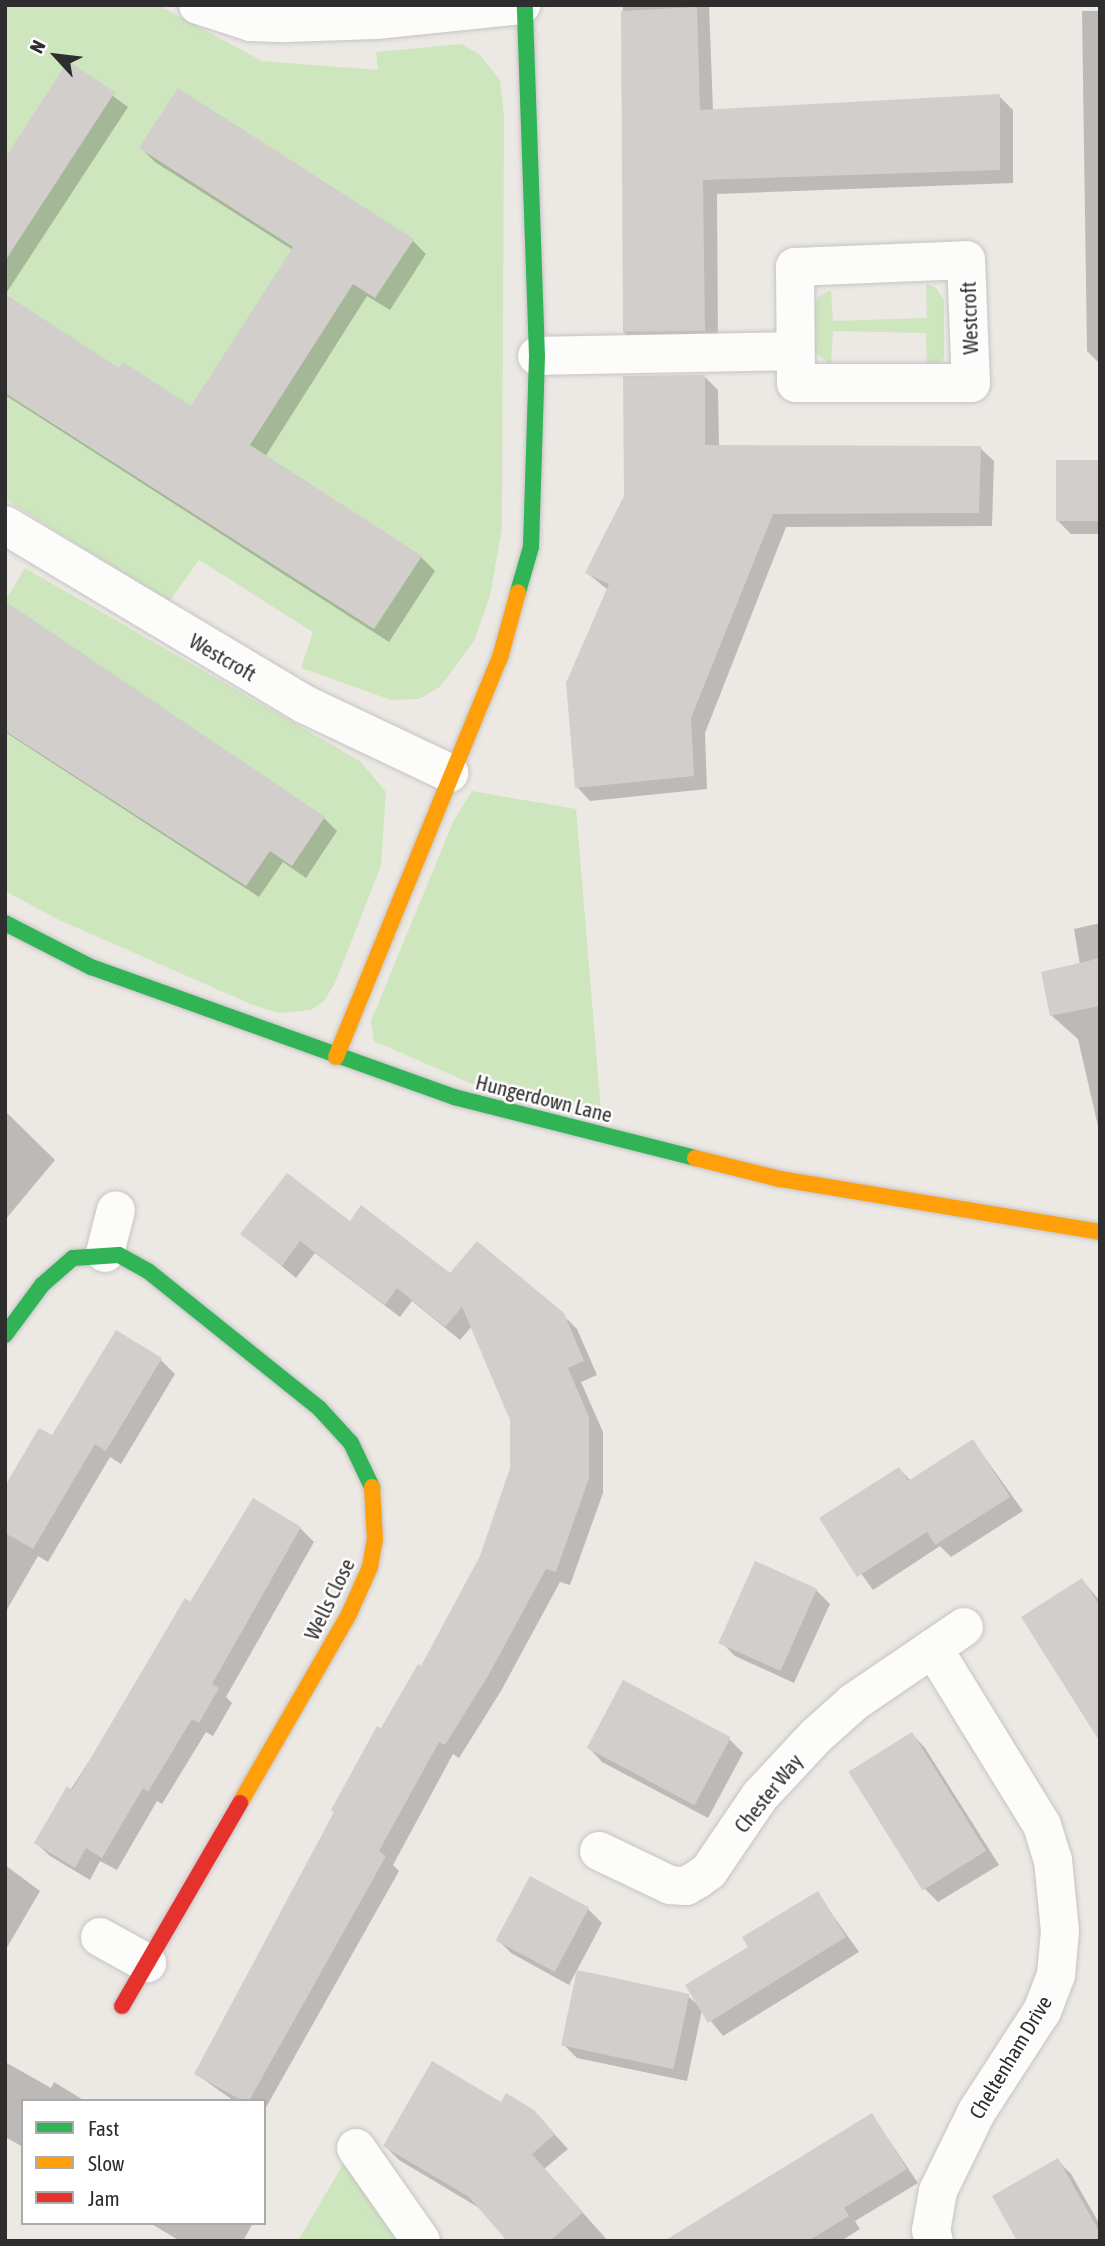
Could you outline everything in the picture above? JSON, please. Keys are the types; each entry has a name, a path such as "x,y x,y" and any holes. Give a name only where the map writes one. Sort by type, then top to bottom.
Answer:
{"street":[{"path":"198,5 251,22 285,23 376,20 523,5 537,356 531,547 500,658 449,773 335,1058"},
{"name":"Westcroft","path":"966,260 971,383 796,383 795,351 795,267 966,260"},
{"path":"537,356 795,351"},
{"name":"Westcroft","path":"5,525 304,704 449,773"},
{"name":"Hungerdown Lane","path":"5,923 91,967 335,1058 454,1097 780,1179 1098,1232"},
{"path":"5,1335 59,1268 73,1258 105,1253 116,1210"},
{"name":"Wells Close","path":"105,1253 148,1271 337,1424 364,1466 375,1513 370,1567 349,1614 122,2006"},
{"name":"Chester Way","path":"599,1851 670,1885 686,1886 698,1879 709,1871 760,1796 816,1736 854,1702 964,1626"},
{"name":"Cheltenham Drive","path":"933,1648 1042,1825 1053,1860 1060,1931 1056,1975 1042,2011 977,2111 942,2181 931,2230 934,2241"},
{"path":"100,1937 147,1963"},
{"path":"356,2148 421,2241"}],"green space":[{"path":"5,5 158,5 262,61 378,70 376,52 462,44 480,55 500,80 504,116 502,528 490,596 474,641 440,687 419,699 391,700 301,668 313,632 199,560 169,602 5,499"},
{"path":"926,283 936,288 944,300 944,358 937,365 927,369 926,333 833,331 831,365 814,351 813,309 818,297 831,290 833,321 927,318"},
{"path":"25,568 360,761 386,792 381,866 335,983 324,1001 311,1010 278,1013 253,1005 57,919 5,891 5,601"},
{"path":"472,791 576,809 601,1111 477,1086 374,1041 371,1021 453,822"},
{"path":"359,2137 419,2241 298,2241"}],"building":[{"path":"697,7 700,110 1000,94 1000,170 703,180 705,331 623,332 621,11"},
{"path":"68,61 115,92 5,261 5,158"},
{"path":"178,88 414,239 375,298 353,284 250,445 422,556 374,629 5,393 5,294 119,368 123,362 191,406 293,247 139,148"},
{"path":"705,375 705,445 981,446 979,513 773,514 691,718 694,776 575,788 566,683 609,584 585,573 624,496 623,376"},
{"path":"1056,460 1100,460 1100,521 1056,521"},
{"path":"5,601 325,817 292,866 270,851 246,886 5,731"},
{"path":"1100,958 1100,1006 1050,1016 1041,972"},
{"path":"287,1173 350,1221 361,1205 450,1273 477,1241 564,1313 584,1361 568,1368 589,1417 589,1478 556,1572 546,1569 488,1676 445,1745 439,1742 379,1851 386,1856 250,2099 239,2099 194,2074 377,1726 381,1728 418,1664 421,1666 480,1556 510,1468 510,1420 462,1307 445,1327 397,1288 385,1305 300,1241 282,1266 240,1234"},
{"path":"116,1330 162,1358 106,1451 95,1444 33,1549 5,1533 5,1486 39,1428 52,1435"},
{"path":"973,1439 1010,1497 935,1545 927,1532 857,1577 819,1518 899,1467 908,1481"},
{"path":"253,1498 301,1527 212,1684 219,1688 199,1723 192,1719 148,1792 143,1788 102,1858 86,1848 75,1868 34,1843 67,1786 72,1790 185,1598 190,1602"},
{"path":"755,1561 817,1589 781,1671 718,1643"},
{"path":"1082,1578 1100,1606 1100,1742 1021,1617"},
{"path":"623,1680 731,1737 695,1805 587,1748"},
{"path":"912,1732 986,1851 923,1890 848,1772"},
{"path":"530,1876 589,1907 555,1972 496,1940"},
{"path":"818,1891 846,1937 708,2023 685,1985 748,1947 742,1937"},
{"path":"577,1970 689,1994 673,2069 561,2045"},
{"path":"432,2061 501,2102 506,2093 534,2110 555,2134 532,2154 583,2212 550,2241 507,2241 469,2197 383,2146"},
{"path":"872,2113 907,2169 844,2208 849,2216 808,2241 664,2241"},
{"path":"1058,2158 1100,2233 1100,2241 1017,2241 992,2196"}],"traffic: fast":[{"path":"518,592 531,547 537,356 525,5"},
{"path":"5,923 91,967 454,1097 695,1158"},
{"path":"5,1335 42,1285 73,1258 119,1255 148,1271 319,1408 351,1443 372,1487"}],"traffic: slow":[{"path":"336,1057 500,658 518,592"},
{"path":"695,1158 780,1179 1100,1232"},
{"path":"240,1803 349,1614 370,1567 375,1540 372,1487"}],"traffic: jam":[{"path":"122,2006 240,1803"}]}
